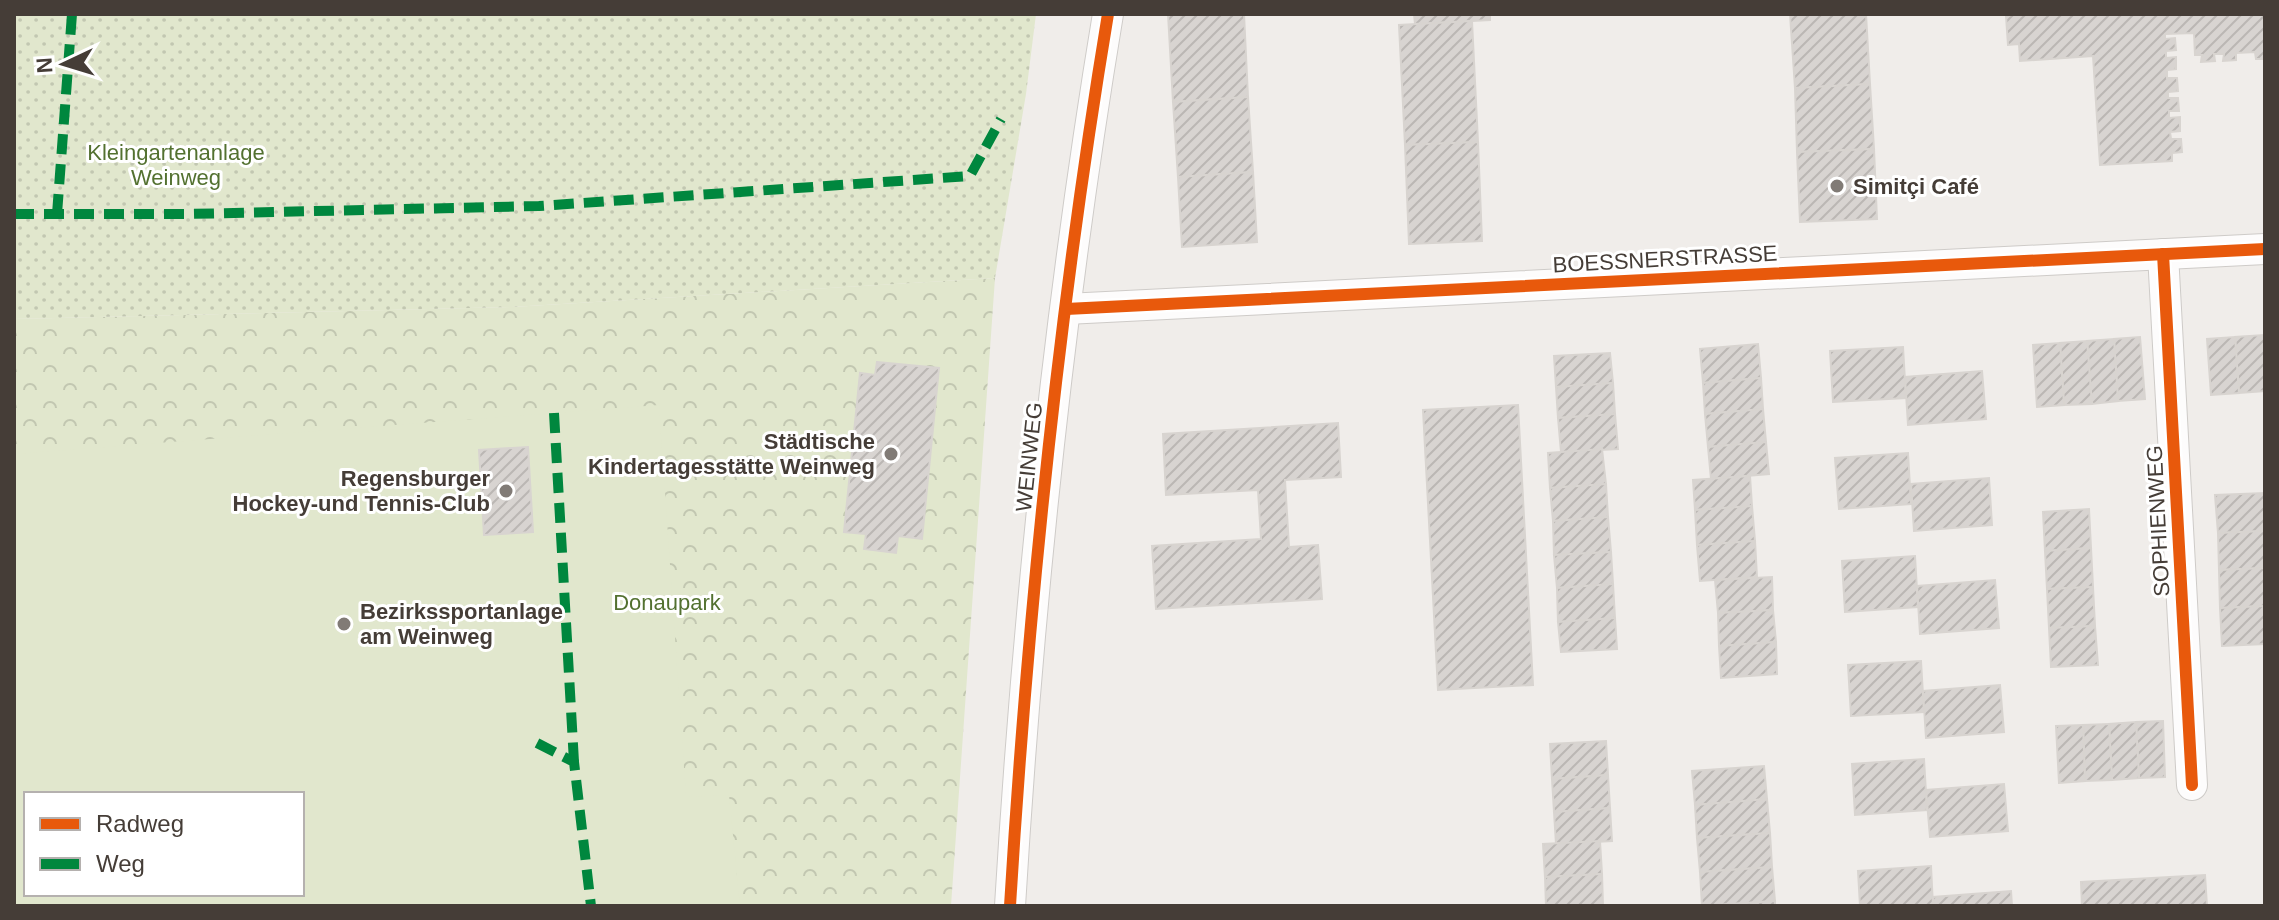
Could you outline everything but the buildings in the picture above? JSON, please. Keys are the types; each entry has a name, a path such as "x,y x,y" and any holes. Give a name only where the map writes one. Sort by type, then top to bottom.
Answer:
{"street":[{"name":"WEINWEG","path":"1010,906 1023,692 1082,168 1108,14"},
{"name":"BOESSNERSTRASSE","path":"1066,309 2265,249"},
{"name":"SOPHIENWEG","path":"2163,254 2192,785"}],"green space":[{"name":"Kleingartenanlage Weinweg","path":"14,14 1036,14 995,278 512,307 14,319"},
{"name":"Donaupark","path":"995,278 951,906 14,906 14,319 512,307"},
{"name":"Bezirkssportanlage am Weinweg","path":"659,405 686,797 729,795 740,906 14,906 14,454"}],"marked path":[{"path":"57,214 72,14"},
{"path":"14,214 187,214 539,206 970,176 1001,119"},
{"path":"554,413 574,762"},
{"path":"537,743 574,762 591,906"}],"cycle path":[{"path":"1010,906 1026,682 1047,459 1090,125 1108,14"},
{"path":"1066,309 2265,249"},
{"path":"2163,254 2192,785"}],"place":[{"name":"Simitçi Café","path":"1837,186"},
{"name":"Städtische Kindertagesstätte Weinweg","path":"891,454"},
{"name":"Regensburger Hockey-und Tennis-Club","path":"506,491"},
{"name":"Bezirkssportanlage am Weinweg","path":"344,624"}]}
